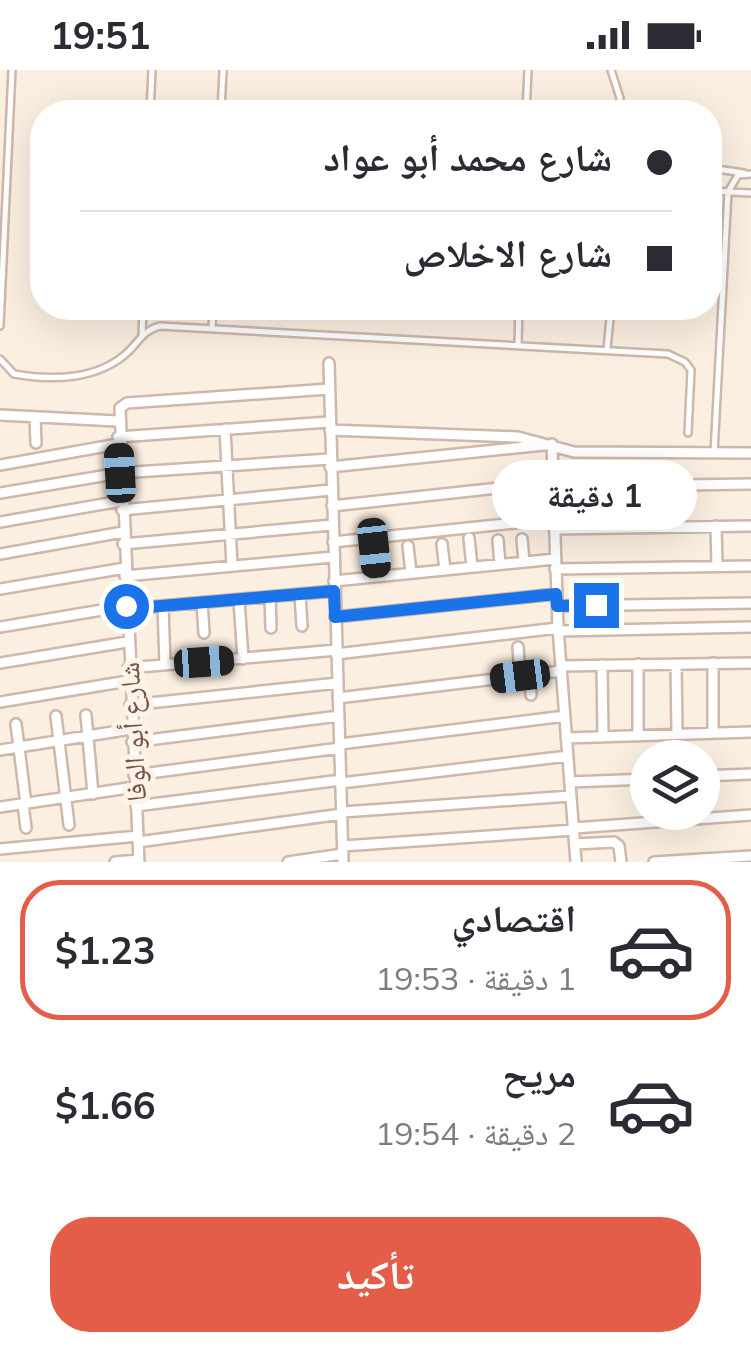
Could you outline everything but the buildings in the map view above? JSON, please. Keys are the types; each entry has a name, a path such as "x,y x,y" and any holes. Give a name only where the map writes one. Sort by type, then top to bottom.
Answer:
{"street":[{"path":"329,363 343,854"},
{"path":"0,415 117,422 120,408 126,403 329,388"},
{"path":"35,417 36,443"},
{"name":"شارع أبو الوفا","path":"117,422 139,861"},
{"path":"0,465 118,440 225,429 330,426 426,437 518,437 574,452 751,453"},
{"path":"225,429 232,566"},
{"path":"0,493 120,473 330,463 552,444"},
{"path":"552,444 558,630 576,862"},
{"path":"332,506 553,484 751,484"},
{"path":"0,522 121,506 331,490"},
{"path":"333,542 554,524 751,526"},
{"path":"124,544 332,525"},
{"path":"716,526 717,566"},
{"path":"0,554 123,532"},
{"path":"469,538 472,567"},
{"path":"522,539 524,562"},
{"path":"498,540 500,564"},
{"path":"442,544 445,570"},
{"path":"408,546 411,573"},
{"path":"374,548 376,576"},
{"path":"0,589 125,572 333,556"},
{"path":"0,627 126,607 300,594 376,576 524,562 751,566"},
{"path":"300,594 302,626"},
{"path":"335,617 556,594"},
{"path":"270,597 272,628"},
{"path":"240,600 243,659"},
{"path":"202,602 204,633"},
{"path":"557,606 751,603"},
{"path":"162,606 166,665"},
{"path":"128,668 558,630 751,627"},
{"path":"0,664 127,642"},
{"path":"518,646 531,695"},
{"path":"713,663 713,733"},
{"path":"338,698 561,668 751,663"},
{"path":"638,664 638,736"},
{"path":"676,664 676,734"},
{"path":"602,665 603,737"},
{"path":"0,702 128,680"},
{"path":"130,705 338,683"},
{"path":"86,715 93,794"},
{"path":"56,716 69,825"},
{"path":"132,742 338,716"},
{"path":"134,775 565,716"},
{"path":"16,724 26,828"},
{"path":"0,750 131,729"},
{"path":"566,738 751,732"},
{"path":"136,806 568,756"},
{"path":"720,775 751,774"},
{"path":"570,782 630,780"},
{"path":"0,807 135,787"},
{"path":"0,849 138,839 342,813 571,796"},
{"path":"288,862 574,829 751,815"},
{"path":"575,844 614,842 620,846 621,862"},
{"path":"654,862 751,856"},
{"path":"115,862 139,861"}],"lane":[{"path":"0,326 12,70"},
{"path":"151,100 152,70"},
{"path":"221,100 222,70"},
{"path":"527,100 528,70"},
{"path":"611,70 620,100"},
{"path":"722,170 749,174"},
{"path":"722,304 728,192 731,182 749,174"},
{"path":"722,192 751,193"},
{"path":"142,335 143,320"},
{"path":"212,320 212,329"},
{"path":"518,345 519,320"},
{"path":"606,350 610,320"},
{"path":"714,453 721,320"},
{"path":"0,359 14,374 85,374 118,360 142,335 160,326 668,354 686,362 692,380 688,433"}],"route":[{"path":"126,606 334,591 335,617 556,594 557,606 596,605"}]}
